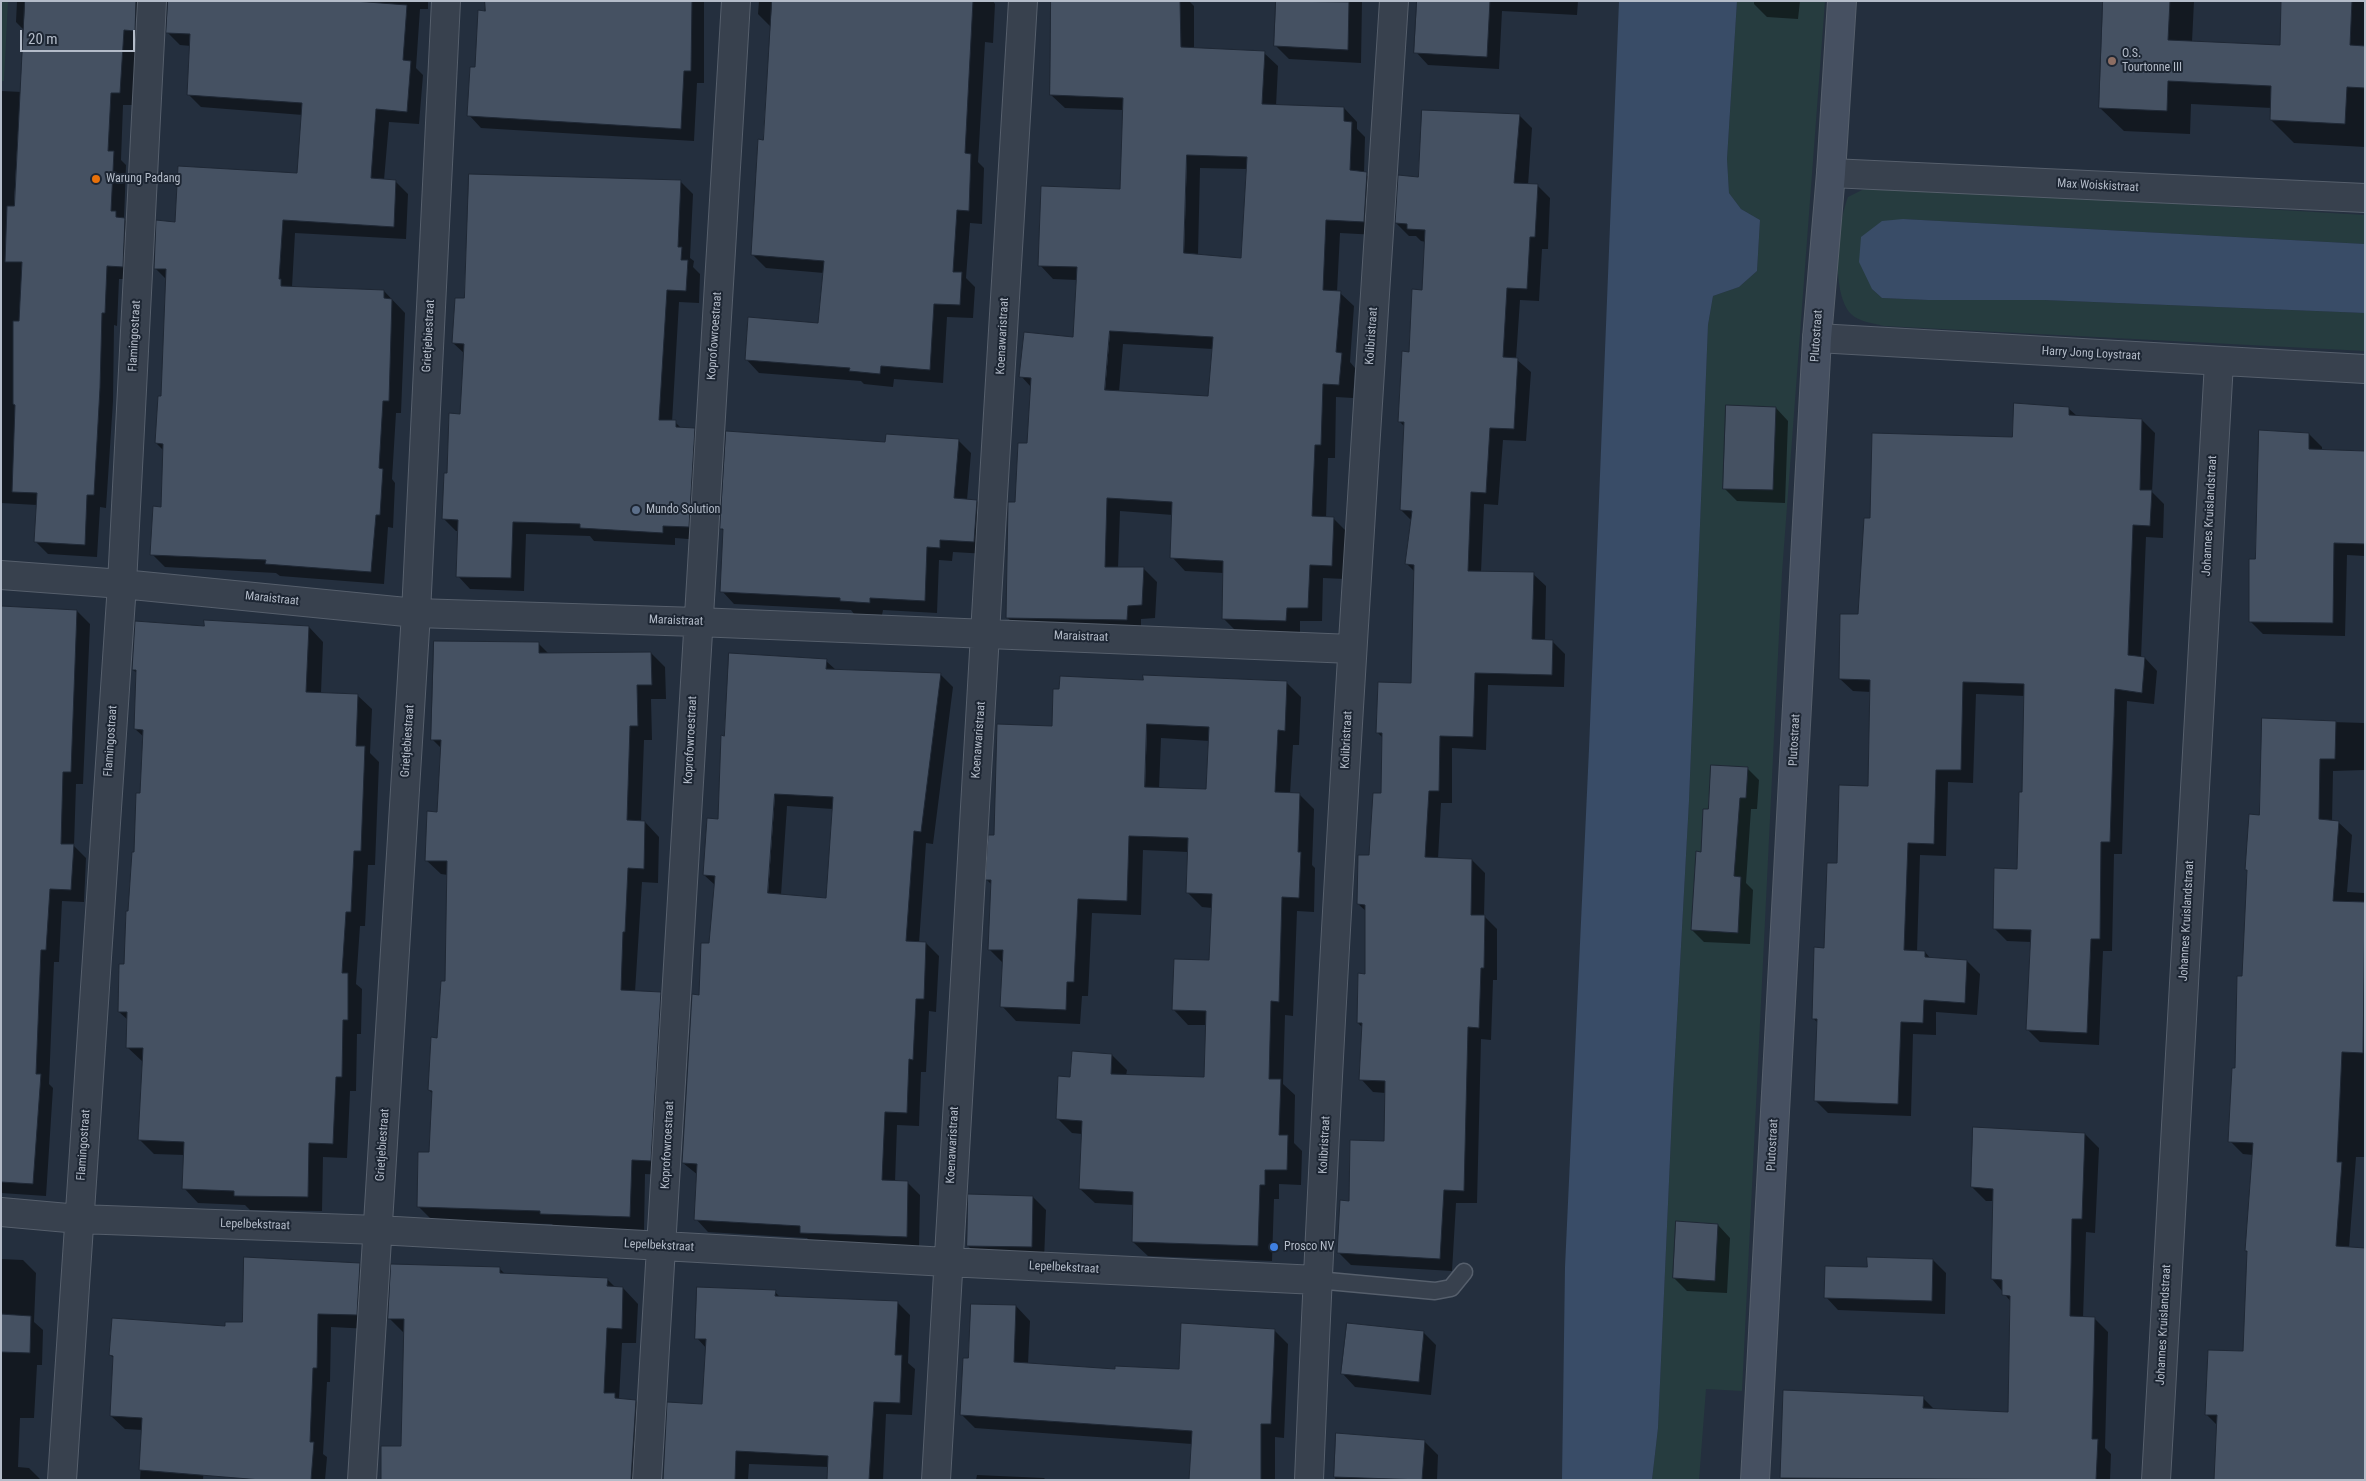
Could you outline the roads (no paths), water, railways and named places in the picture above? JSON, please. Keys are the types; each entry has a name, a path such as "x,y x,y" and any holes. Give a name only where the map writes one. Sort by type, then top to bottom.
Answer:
{"street":[{"name":"Flamingostraat","path":"62,1480 122,584 152,1"},
{"name":"Grietjebiestraat","path":"362,1480 416,614 446,1"},
{"name":"Koprofowroestraat","path":"647,1480 697,622 736,1"},
{"name":"Koenawaristraat","path":"936,1480 956,1090 986,633 1023,1"},
{"name":"Kolibristraat","path":"1309,1480 1317,1280 1352,649 1394,1"},
{"name":"Plutostraat","path":"1755,1480 1817,338 1831,174 1842,1"},
{"name":"Max Woiskistraat","path":"1831,174 2365,198"},
{"name":"Harry Jong Loystraat","path":"1817,338 2365,369"},
{"name":"Johannes Kruislandstraat","path":"2156,1480 2219,362"},
{"name":"Maraistraat","path":"1,575 122,584 416,614 697,622 1352,649"},
{"name":"Lepelbekstraat","path":"1,1212 79,1219 378,1230 662,1247 1317,1280"}],"lane":[{"path":"1317,1280 1435,1291 1451,1288 1464,1272"}],"water":[{"path":"1619,1 1737,1 1727,159 1729,193 1741,209 1760,220 1757,271 1739,287 1713,296 1708,325 1689,801 1673,1092 1658,1428 1652,1480 1562,1480 1565,1267 1589,749"},
{"path":"1903,219 2365,244 2365,313 2044,300 1882,298 1872,289 1859,262 1861,237 1882,221"}],"place":[{"name":"O.S. Tourtonne III","path":"2112,61"},
{"name":"Warung Padang","path":"96,179"},
{"name":"Mundo Solution","path":"636,510"},
{"name":"Prosco NV","path":"1274,1247"}]}
